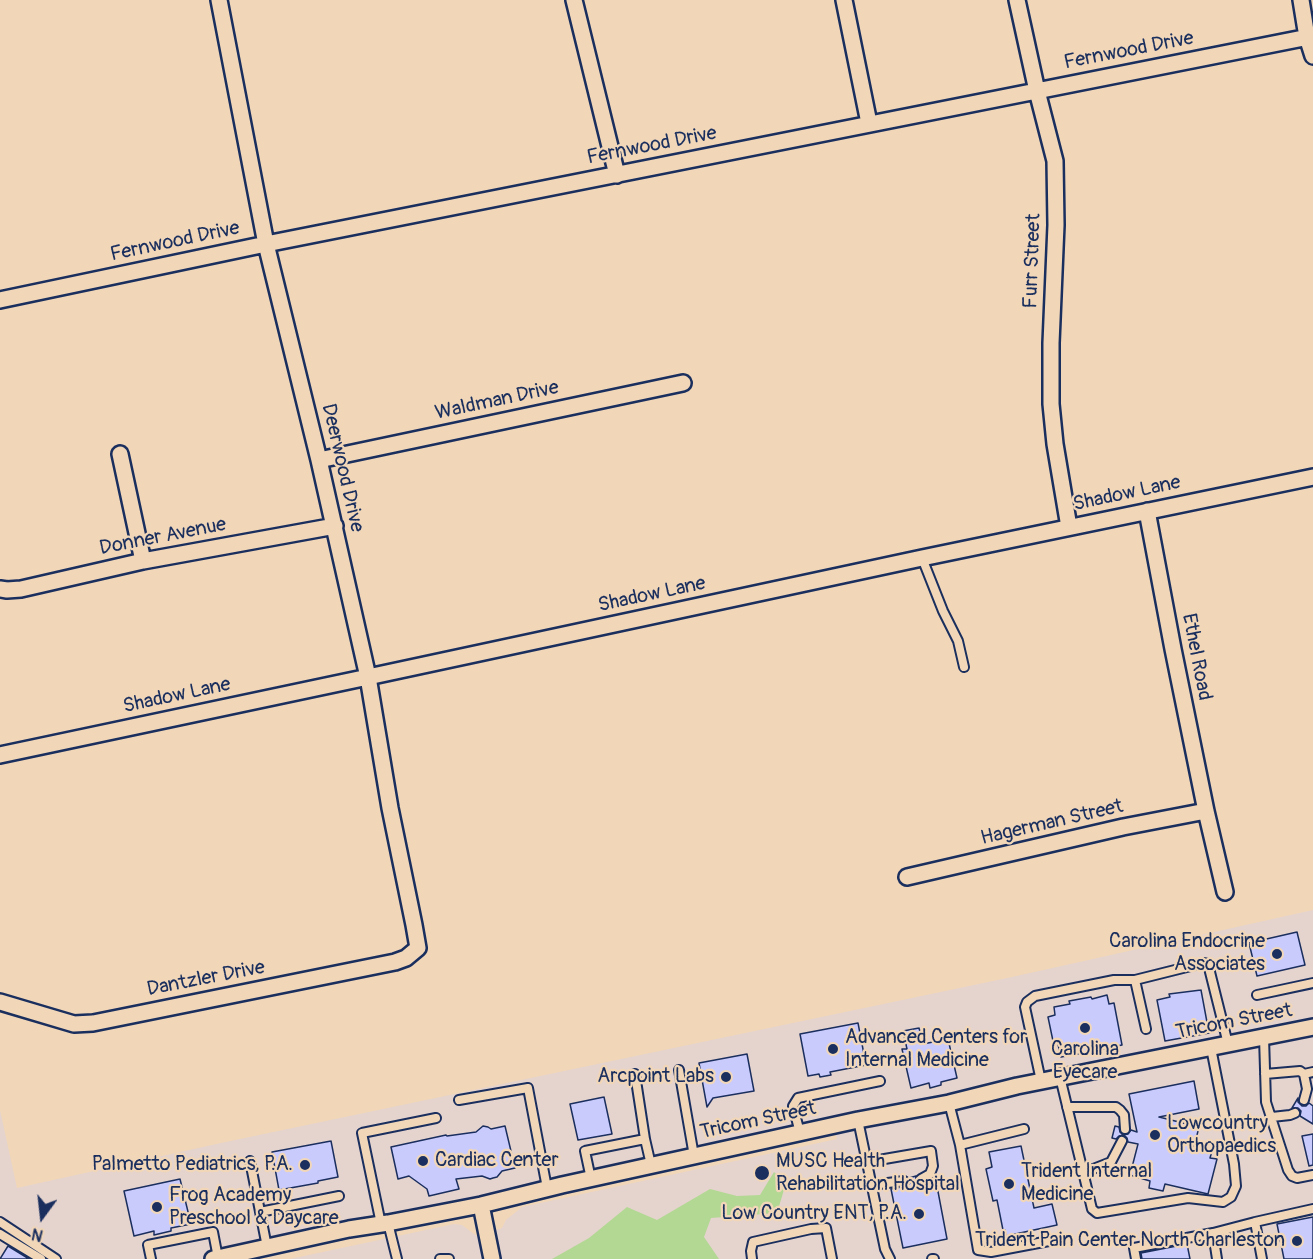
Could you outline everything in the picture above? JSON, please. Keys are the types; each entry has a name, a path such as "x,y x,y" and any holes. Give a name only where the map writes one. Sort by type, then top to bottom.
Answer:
{"street":[{"name":"Deerwood Drive","path":"219,0 266,244 320,460 368,678 390,808 418,948"},
{"path":"574,0 617,175"},
{"path":"844,0 869,123"},
{"name":"Furr Street","path":"1017,0 1055,161 1056,225 1051,404 1055,444 1069,527"},
{"path":"1301,0 1313,56"},
{"name":"Fernwood Drive","path":"0,300 266,244 1310,37"},
{"name":"Waldman Drive","path":"320,460 683,383"},
{"path":"120,454 143,561"},
{"name":"Shadow Lane","path":"0,755 1313,477"},
{"name":"Ethel Road","path":"1147,511 1206,811 1225,892"},
{"name":"Donner Avenue","path":"0,589 21,589 143,561 334,526"},
{"name":"Hagerman Street","path":"907,877 1123,827 1206,811"},
{"name":"Dantzler Drive","path":"0,1002 74,1024 93,1023 395,962 406,958 418,948"},
{"name":"Tricom Street","path":"216,1258 262,1252 349,1229 481,1205 547,1188 858,1120 1313,1027"},
{"path":"481,1205 492,1259"}],"lane":[{"path":"922,558 943,611 958,641 964,667"},
{"path":"1041,1081 1025,1007 1027,1002 1035,996 1114,980 1135,980 1203,963 1208,964 1228,1044"},
{"path":"1135,980 1146,1029"},
{"path":"1257,995 1313,983"},
{"path":"1264,1037 1266,1102 1288,1170 1292,1176 1297,1178 1313,1175"},
{"path":"1060,1077 1092,1209 1096,1213 1188,1198 1223,1202 1231,1197 1236,1186 1234,1164 1211,1048"},
{"path":"679,1070 694,1156"},
{"path":"1265,1074 1292,1071 1300,1071 1304,1074 1313,1072"},
{"path":"635,1074 651,1166"},
{"path":"1304,1074 1307,1089 1304,1100"},
{"path":"800,1133 793,1106 798,1098 879,1081"},
{"path":"459,1100 528,1088 547,1188"},
{"path":"949,1103 960,1145 978,1250 991,1252 1049,1242"},
{"path":"1067,1107 1116,1107 1124,1115 1125,1129"},
{"path":"1272,1117 1293,1114"},
{"path":"397,1259 385,1224 362,1133 436,1118"},
{"path":"858,1120 885,1249 890,1259"},
{"path":"960,1145 1024,1129"},
{"path":"591,1179 585,1151 645,1138"},
{"path":"1083,1173 1111,1162 1122,1141"},
{"path":"867,1162 931,1151 933,1166 930,1174 921,1179"},
{"path":"250,1161 260,1212 262,1252"},
{"path":"871,1185 904,1181"},
{"path":"260,1212 339,1196"},
{"path":"1136,1259 1134,1248 1213,1233 1313,1209"},
{"path":"0,1222 16,1232 43,1257"},
{"path":"1254,1222 1262,1259"},
{"path":"753,1259 751,1251 753,1242 811,1229 826,1228 832,1259"},
{"path":"151,1259 148,1245 213,1232 216,1258"},
{"path":"1213,1233 1217,1259"},
{"path":"0,1234 43,1257 56,1259"},
{"path":"440,1259 449,1259"}],"shaded area":[{"path":"1313,910 1313,1259 492,1259 487,1233 502,1228 506,1220 522,1207 837,1139 834,1126 213,1259 0,1259 0,1110 17,1188 1012,977"},
{"path":"454,1224 462,1225 478,1237 485,1259 290,1259"}],"green space":[{"path":"774,1172 786,1183 777,1213 711,1218 704,1237 719,1259 552,1259 589,1238 627,1207 657,1220 710,1189 737,1196 760,1195"}],"building":[{"name":"Carolina Endocrine Associates","path":"1297,932 1305,965 1257,976 1249,943"},
{"path":"1201,990 1209,1033 1165,1041 1157,1000 1170,997 1169,994"},
{"name":"Carolina Eyecare","path":"1107,995 1109,1004 1114,1003 1122,1045 1083,1055 1083,1053 1061,1057 1057,1040 1053,1041 1048,1017 1055,1015 1054,1007 1070,1004 1069,1001"},
{"name":"Advanced Centers for Internal Medicine","path":"858,1023 866,1065 830,1072 831,1075 808,1076 800,1034"},
{"path":"919,1028 923,1044 948,1039 957,1078 941,1082 941,1085 930,1088 929,1083 911,1088 902,1049 907,1049 903,1031"},
{"name":"Arcpoint Labs","path":"747,1054 754,1091 713,1098 707,1107 699,1063"},
{"name":"Lowcountry Orthopaedics","path":"1194,1081 1199,1109 1159,1117 1199,1127 1194,1147 1212,1151 1210,1158 1217,1159 1208,1194 1165,1184 1163,1191 1149,1188 1150,1181 1130,1175 1138,1144 1128,1142 1124,1135 1116,1139 1112,1138 1115,1126 1119,1127 1123,1135 1128,1134 1131,1130 1137,1132 1129,1094"},
{"path":"604,1097 612,1134 578,1140 570,1104"},
{"path":"1298,1098 1302,1106 1309,1103 1313,1106 1313,1124 1300,1116 1301,1111 1298,1108 1292,1108"},
{"path":"483,1126 491,1129 505,1126 515,1168 502,1171 497,1177 490,1179 482,1176 456,1179 459,1189 429,1196 427,1189 409,1176 398,1179 391,1147 446,1135 476,1132"},
{"path":"1313,1134 1313,1165 1309,1166 1302,1136"},
{"name":"Palmetto Pediatrics, P.A.","path":"331,1141 338,1177 279,1190 272,1152"},
{"name":"Trident Internal Medicine","path":"1021,1146 1034,1208 1052,1204 1057,1225 1006,1236 997,1200 993,1201 986,1169 992,1167 989,1152"},
{"name":"Low Country ENT, P.A.","path":"916,1176 916,1181 920,1185 936,1181 947,1239 903,1248 891,1189 907,1186 910,1183 909,1178"},
{"name":"Frog Academy Preschool & Daycare","path":"180,1179 191,1224 171,1228 171,1231 154,1235 154,1231 134,1236 124,1191"},
{"name":"Trident Pain Center North Charleston","path":"1313,1217 1313,1259 1284,1259 1277,1224"},
{"path":"1187,1244 1190,1259 1142,1259 1141,1253"},
{"path":"8,1246 29,1259 0,1259"}],"place":[{"name":"Carolina Endocrine Associates","path":"1277,954"},
{"name":"Carolina Eyecare","path":"1085,1028"},
{"name":"Advanced Centers for Internal Medicine","path":"833,1049"},
{"name":"Arcpoint Labs","path":"726,1077"},
{"name":"Lowcountry Orthopaedics","path":"1155,1135"},
{"name":"Cardiac Center","path":"423,1161"},
{"name":"Palmetto Pediatrics, P.A.","path":"305,1165"},
{"name":"MUSC Health Rehabilitation Hospital","path":"762,1173"},
{"name":"Trident Internal Medicine","path":"1009,1184"},
{"name":"Frog Academy Preschool & Daycare","path":"157,1207"},
{"name":"Low Country ENT, P.A.","path":"919,1214"},
{"name":"Trident Pain Center North Charleston","path":"1297,1241"}]}
